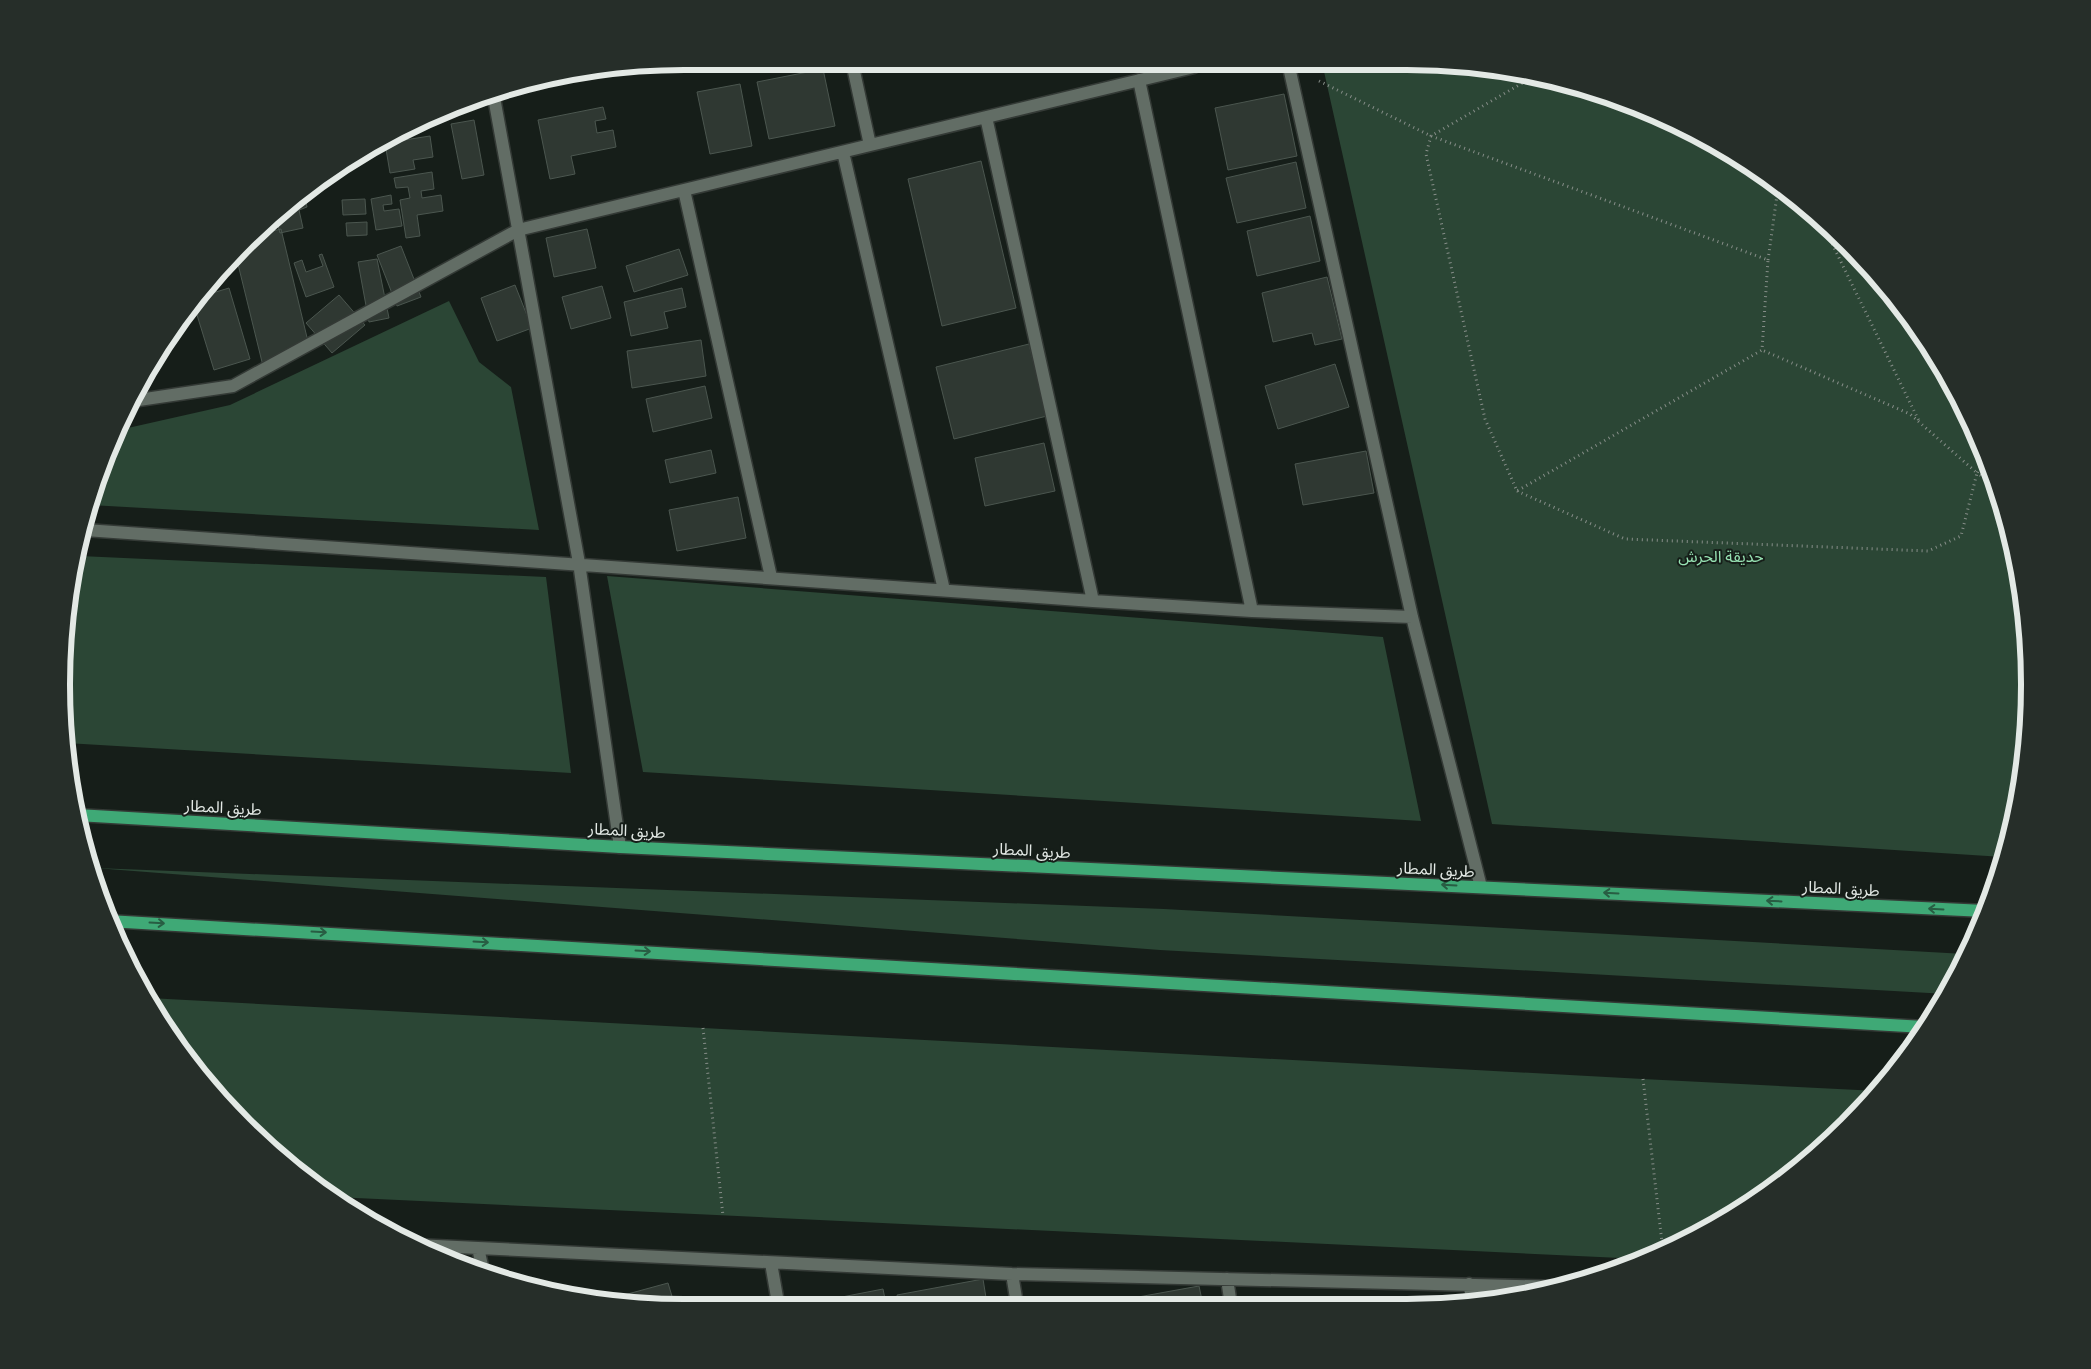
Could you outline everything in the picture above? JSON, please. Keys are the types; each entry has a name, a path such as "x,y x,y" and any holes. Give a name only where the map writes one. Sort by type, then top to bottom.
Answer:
{"main road":[{"name":"طريق المطار","path":"85,816 620,847 1977,911"},
{"path":"86,820 146,819"},
{"path":"117,920 1917,1027"}],"street":[{"path":"854,70 870,145"},
{"path":"140,400 233,386 518,230 1181,70"},
{"path":"1290,70 1412,617 1482,887"},
{"path":"1139,80 1252,611"},
{"path":"495,101 579,563 620,847"},
{"path":"986,117 1093,601"},
{"path":"843,152 944,590"},
{"path":"684,190 771,577"},
{"path":"90,530 579,563 1093,601 1252,611 1412,617"},
{"path":"436,1246 1012,1274 1531,1286"},
{"path":"478,1248 482,1264"},
{"path":"771,1263 777,1299"},
{"path":"1012,1274 1016,1299"},
{"path":"1227,1279 1230,1299"},
{"path":"1469,1284 1471,1296"}],"path":[{"path":"1317,80 1431,136 1768,260"},
{"path":"1525,82 1431,136 1426,154 1485,419 1517,491 1625,539 1928,551 1960,536 1980,466"},
{"path":"1762,350 1768,260 1777,194"},
{"path":"1830,239 1921,424"},
{"path":"1517,491 1762,350"},
{"path":"1762,350 1910,414 1985,478"},
{"path":"703,1028 724,1216"},
{"path":"1643,1079 1662,1243"}],"green space":[{"name":"حديقة الحرش","path":"1324,70 1447,71 1487,75 1566,91 1642,117 1678,133 1714,152 1781,197 1812,222 1869,279 1894,310 1939,377 1974,449 2000,525 2009,565 2016,604 2020,644 2020,725 2016,765 2009,804 1996,857 1492,824"},
{"path":"449,301 479,362 511,387 539,530 97,505 126,428 230,405"},
{"path":"84,556 546,577 571,773 73,743 70,684 71,644 75,604"},
{"path":"607,576 1383,637 1421,821 643,772"},
{"path":"99,868 1164,909 1959,954 1938,993 1160,950"},
{"path":"156,998 1869,1091 1812,1147 1748,1195 1714,1217 1678,1236 1625,1258 347,1198 310,1172 279,1147 222,1090 197,1059"}],"building":[{"path":"823,70 835,126 769,139 757,82"},
{"path":"740,84 752,146 710,154 697,92"},
{"path":"1284,94 1297,156 1228,170 1215,108"},
{"path":"603,107 606,119 595,121 597,133 613,130 616,147 571,156 575,174 550,179 538,120"},
{"path":"474,120 484,175 462,179 451,124"},
{"path":"430,136 433,157 413,160 415,169 390,173 386,147 398,141"},
{"path":"981,161 1016,308 942,326 908,179"},
{"path":"1296,162 1306,208 1237,223 1226,178"},
{"path":"432,172 434,189 421,191 422,198 441,195 443,211 417,215 420,236 406,238 400,200 410,198 408,187 396,188 394,178"},
{"path":"391,195 392,204 383,205 384,211 399,209 402,226 376,230 371,199"},
{"path":"365,199 366,214 343,215 342,200"},
{"path":"306,201 307,207 299,210 303,228 280,233 277,224"},
{"path":"1310,216 1320,261 1257,276 1247,231"},
{"path":"367,222 367,235 347,236 346,223"},
{"path":"281,229 310,350 262,362 238,263 269,232"},
{"path":"587,229 596,268 554,277 546,238"},
{"path":"401,246 421,297 397,306 377,255"},
{"path":"679,249 688,275 634,292 626,266"},
{"path":"322,254 334,287 306,297 294,263 302,260 306,272 323,266 319,255"},
{"path":"377,259 389,318 369,322 358,262"},
{"path":"1327,277 1342,339 1315,345 1312,333 1273,342 1262,293"},
{"path":"515,285 532,328 497,341 481,298"},
{"path":"602,286 611,318 571,329 562,297"},
{"path":"229,288 250,359 214,370 196,312 210,294"},
{"path":"682,288 686,307 664,312 668,328 631,336 624,302"},
{"path":"339,295 365,325 332,353 306,323"},
{"path":"701,340 706,376 632,388 627,351"},
{"path":"1029,344 1047,416 954,439 936,367"},
{"path":"1335,364 1349,407 1278,429 1265,386"},
{"path":"705,386 712,418 653,432 646,399"},
{"path":"1044,443 1055,491 985,506 975,458"},
{"path":"711,450 716,473 670,483 665,460"},
{"path":"1366,451 1374,493 1303,505 1295,464"},
{"path":"738,497 746,538 677,551 669,510"},
{"path":"983,1279 986,1299 898,1299 897,1295"},
{"path":"668,1283 673,1299 644,1298 621,1296"},
{"path":"1199,1286 1202,1299 1127,1299"},
{"path":"883,1289 885,1299 832,1299"}]}
